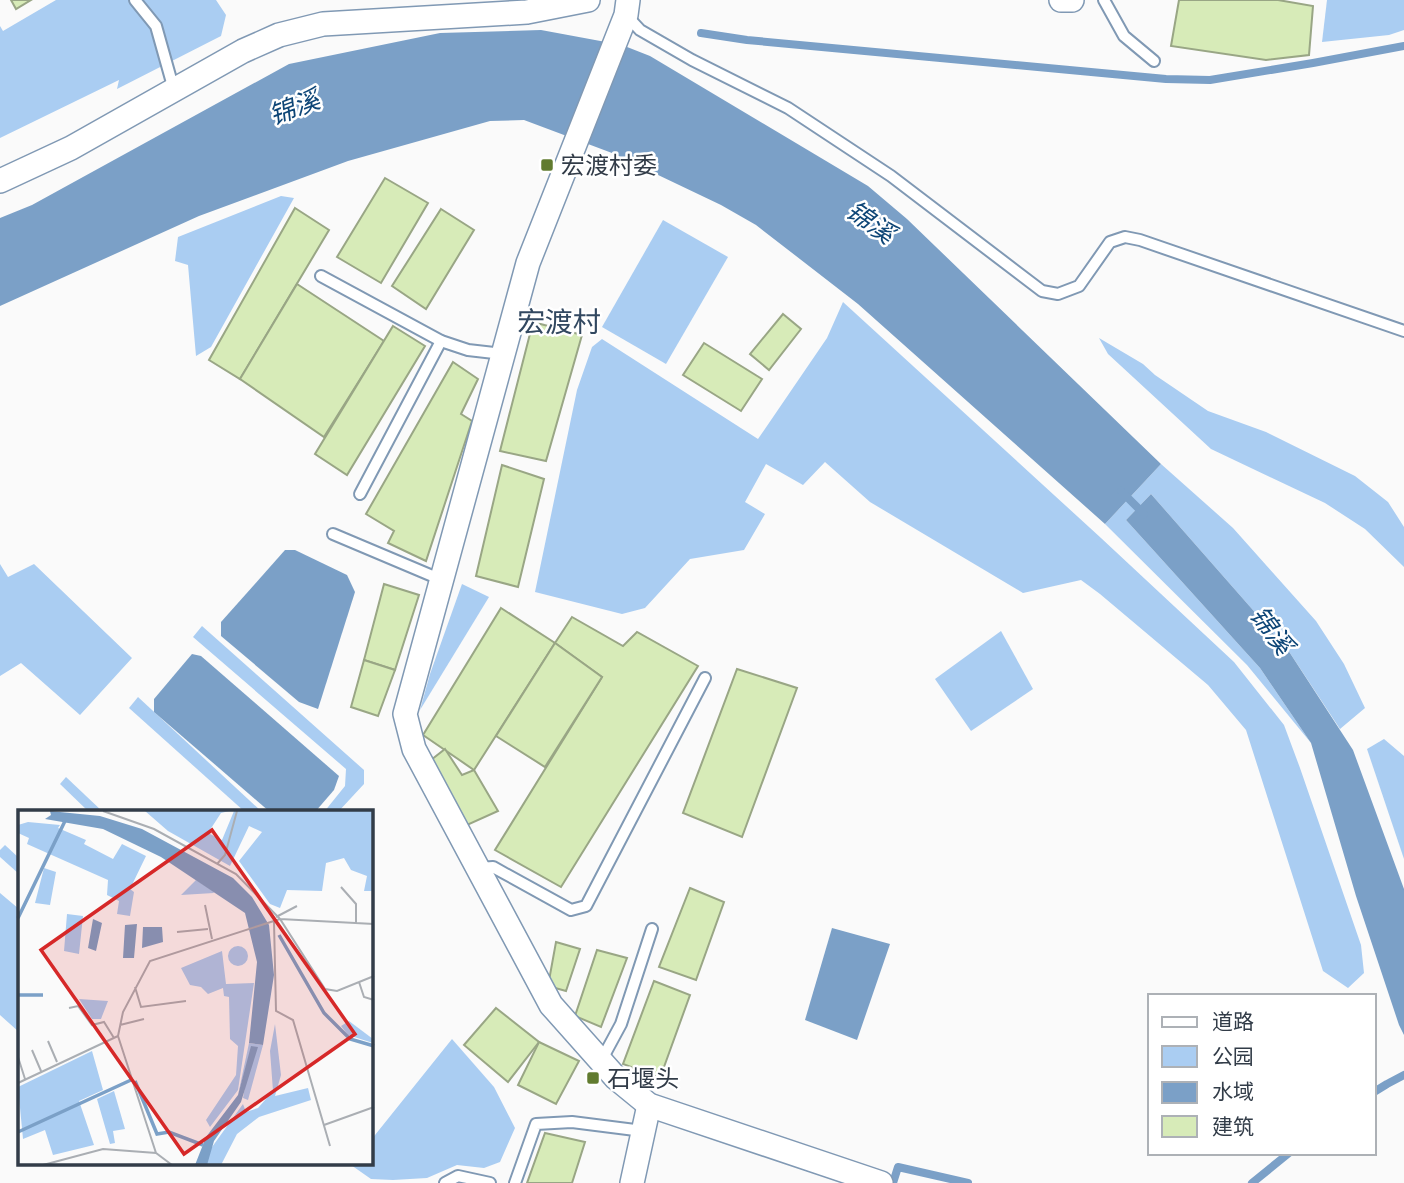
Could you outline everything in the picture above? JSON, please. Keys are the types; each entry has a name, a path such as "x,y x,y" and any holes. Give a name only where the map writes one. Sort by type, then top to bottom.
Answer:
{"street":[{"path":"0,181 71,148 243,51 279,36 323,24 527,12 588,0"},
{"path":"1061,0 1072,0"},
{"path":"627,7 528,263 405,714 414,748 551,1005 616,1078 649,1105 881,1183"},
{"path":"632,1183 649,1105"}],"lane":[{"path":"135,0 156,26 174,90"},
{"path":"1104,0 1124,36 1154,61"},
{"path":"627,7 640,30 692,60 788,108 891,176 1042,291 1058,294 1079,286 1110,242 1125,237 1404,331"},
{"path":"321,276 441,341 468,350 503,354"},
{"path":"360,494 441,341"},
{"path":"333,534 442,580"},
{"path":"478,868 492,867 571,910 586,906 705,678"},
{"path":"601,1061 621,1024 652,929"},
{"path":"515,1183 536,1124 572,1122 643,1131"},
{"path":"444,1183 458,1177 490,1183"}],"green space":[{"path":"56,0 216,0 226,15 221,36 117,89 119,80 0,138 0,26 3,31"},
{"path":"1327,0 1404,0 1404,30 1389,35 1322,42"},
{"path":"281,196 294,198 211,347 196,356 188,265 175,261 178,237"},
{"path":"663,220 728,257 666,364 602,327"},
{"path":"843,302 1234,662 1284,725 1361,945 1364,973 1348,988 1323,971 1246,730 1208,685 1081,580 1023,593 870,502 825,462 803,485 766,464 745,502 765,514 744,550 690,559 645,608 622,614 535,592 577,390 592,347 602,339 758,439 827,338"},
{"path":"1099,338 1143,364 1208,411 1266,432 1355,476 1388,502 1404,527 1404,567 1365,529 1325,503 1211,449 1108,354"},
{"path":"1161,464 1233,528 1316,621 1344,664 1365,708 1340,729 1288,650 1151,494 1126,520 1260,668 1311,743 1247,665 1105,524"},
{"path":"0,564 8,577 34,564 132,658 80,715 21,663 0,676"},
{"path":"462,584 489,597 420,710 430,674"},
{"path":"202,626 364,770 364,784 340,810 326,810 345,786 346,769 193,637"},
{"path":"1001,631 1033,689 971,731 935,679"},
{"path":"138,697 260,810 243,810 129,708"},
{"path":"1384,739 1404,756 1404,859 1367,749"},
{"path":"66,777 101,810 87,810 60,784"},
{"path":"5,845 18,857 18,873 0,857 0,850"},
{"path":"0,893 18,908 18,1031 0,1015"},
{"path":"452,1039 494,1087 515,1128 500,1162 484,1168 457,1165 427,1178 371,1179 352,1166 373,1166 373,1138"}],"water":[{"path":"541,30 622,45 650,56 868,186 907,219 1161,464 1105,524 858,304 756,225 721,205 612,153 524,120 490,121 348,161 199,216 0,306 0,218 32,205 289,64 440,33"},
{"path":"1151,494 1288,650 1353,750 1404,889 1404,1035 1356,896 1311,743 1260,668 1126,520"},
{"path":"285,550 295,550 347,575 355,592 318,709 299,702 221,636 221,622"},
{"path":"192,654 201,656 339,776 334,790 317,810 268,810 154,712 154,699"},
{"path":"832,928 890,944 857,1040 805,1020"}],"building":[{"path":"11,0 31,0 16,9"},
{"path":"1179,0 1278,0 1313,6 1309,55 1266,60 1171,46"},
{"path":"385,178 428,203 381,283 337,257"},
{"path":"295,208 329,230 240,379 209,360"},
{"path":"441,209 474,230 426,309 392,286"},
{"path":"297,284 384,341 324,437 240,379"},
{"path":"783,314 801,329 769,370 750,354"},
{"path":"533,322 582,335 546,461 500,451"},
{"path":"393,326 425,346 347,475 315,454"},
{"path":"704,343 762,379 741,411 683,375"},
{"path":"453,362 478,379 461,414 472,421 426,561 388,543 394,531 366,514"},
{"path":"502,465 544,479 518,587 476,576"},
{"path":"384,584 419,595 395,670 364,660"},
{"path":"501,608 555,643 474,770 423,735"},
{"path":"572,617 623,646 637,632 698,666 561,887 495,850 602,677 555,643"},
{"path":"555,643 602,677 545,767 496,736"},
{"path":"364,660 395,670 378,716 351,707"},
{"path":"737,669 797,688 742,837 683,813"},
{"path":"445,749 462,775 474,770 498,811 467,825 431,760"},
{"path":"690,888 724,902 696,980 659,967"},
{"path":"556,942 580,949 566,991 548,986"},
{"path":"597,950 627,958 601,1027 575,1016"},
{"path":"654,981 690,995 660,1078 623,1064"},
{"path":"496,1008 539,1042 508,1082 464,1045"},
{"path":"539,1042 579,1061 556,1104 518,1085"},
{"path":"545,1133 585,1142 572,1183 527,1183"}],"waterway":[{"path":"701,33 747,40 1166,79 1210,80 1404,46"},
{"name":"锦溪","path":"1121,491 1144,514"},
{"path":"1376,1091 1404,1075"},
{"path":"1252,1183 1287,1155"},
{"path":"893,1183 898,1167 968,1183"}],"place":[{"name":"宏渡村委","path":"547,165"},
{"name":"石堰头","path":"593,1078"}],"district":[{"name":"宏渡村","path":"559,322"}]}
